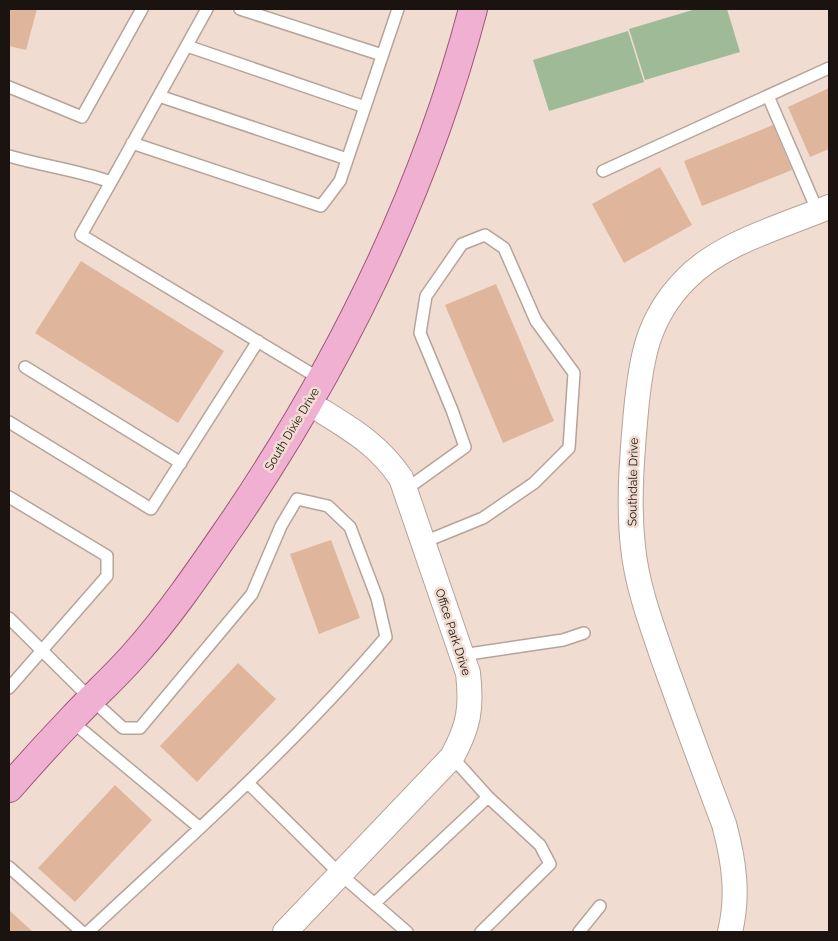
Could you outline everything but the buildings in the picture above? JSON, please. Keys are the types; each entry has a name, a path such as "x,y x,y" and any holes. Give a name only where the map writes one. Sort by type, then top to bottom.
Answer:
{"main road":[{"name":"South Dixie Drive","path":"9,788 70,720 135,654 200,571 253,493 309,403 373,280 420,171 444,106 473,9"}],"street":[{"name":"Southdale Drive","path":"730,932 736,890 732,854 724,824 654,632 640,586 633,548 630,510 632,451 640,366 646,342 656,319 669,298 705,262 726,250 824,210"},
{"name":"Office Park Drive","path":"285,932 452,758 466,728 471,699 468,672 406,490 389,460 375,445 309,403"}],"lane":[{"path":"9,87 82,117 142,9"},
{"path":"207,9 81,235 322,380"},
{"path":"240,9 382,55"},
{"path":"132,143 321,206 340,181 398,9"},
{"path":"187,46 364,107"},
{"path":"603,171 829,68"},
{"path":"159,96 347,159"},
{"path":"768,96 824,210"},
{"path":"9,156 48,167 85,173 111,182"},
{"path":"406,490 464,447 452,410 420,333 426,296 462,244 485,235 504,248 536,321 574,374 570,448 534,483 482,518 424,542"},
{"path":"9,422 151,508 258,341"},
{"path":"25,368 180,463"},
{"path":"9,497 107,556 107,576 9,688"},
{"path":"9,618 123,728 140,728 252,594 280,526 297,499 328,506 350,527 377,598 386,637 356,672 248,783 88,932"},
{"path":"462,655 562,640 584,633"},
{"path":"70,720 200,828"},
{"path":"452,758 488,797 540,844 550,864 481,932"},
{"path":"248,783 340,874 376,903 407,932"},
{"path":"376,903 488,797"},
{"path":"9,867 82,932"},
{"path":"578,932 600,906"}],"green space":[{"path":"696,9 727,9 740,52 645,80 629,29"},
{"path":"628,31 644,82 549,111 533,60"}]}
